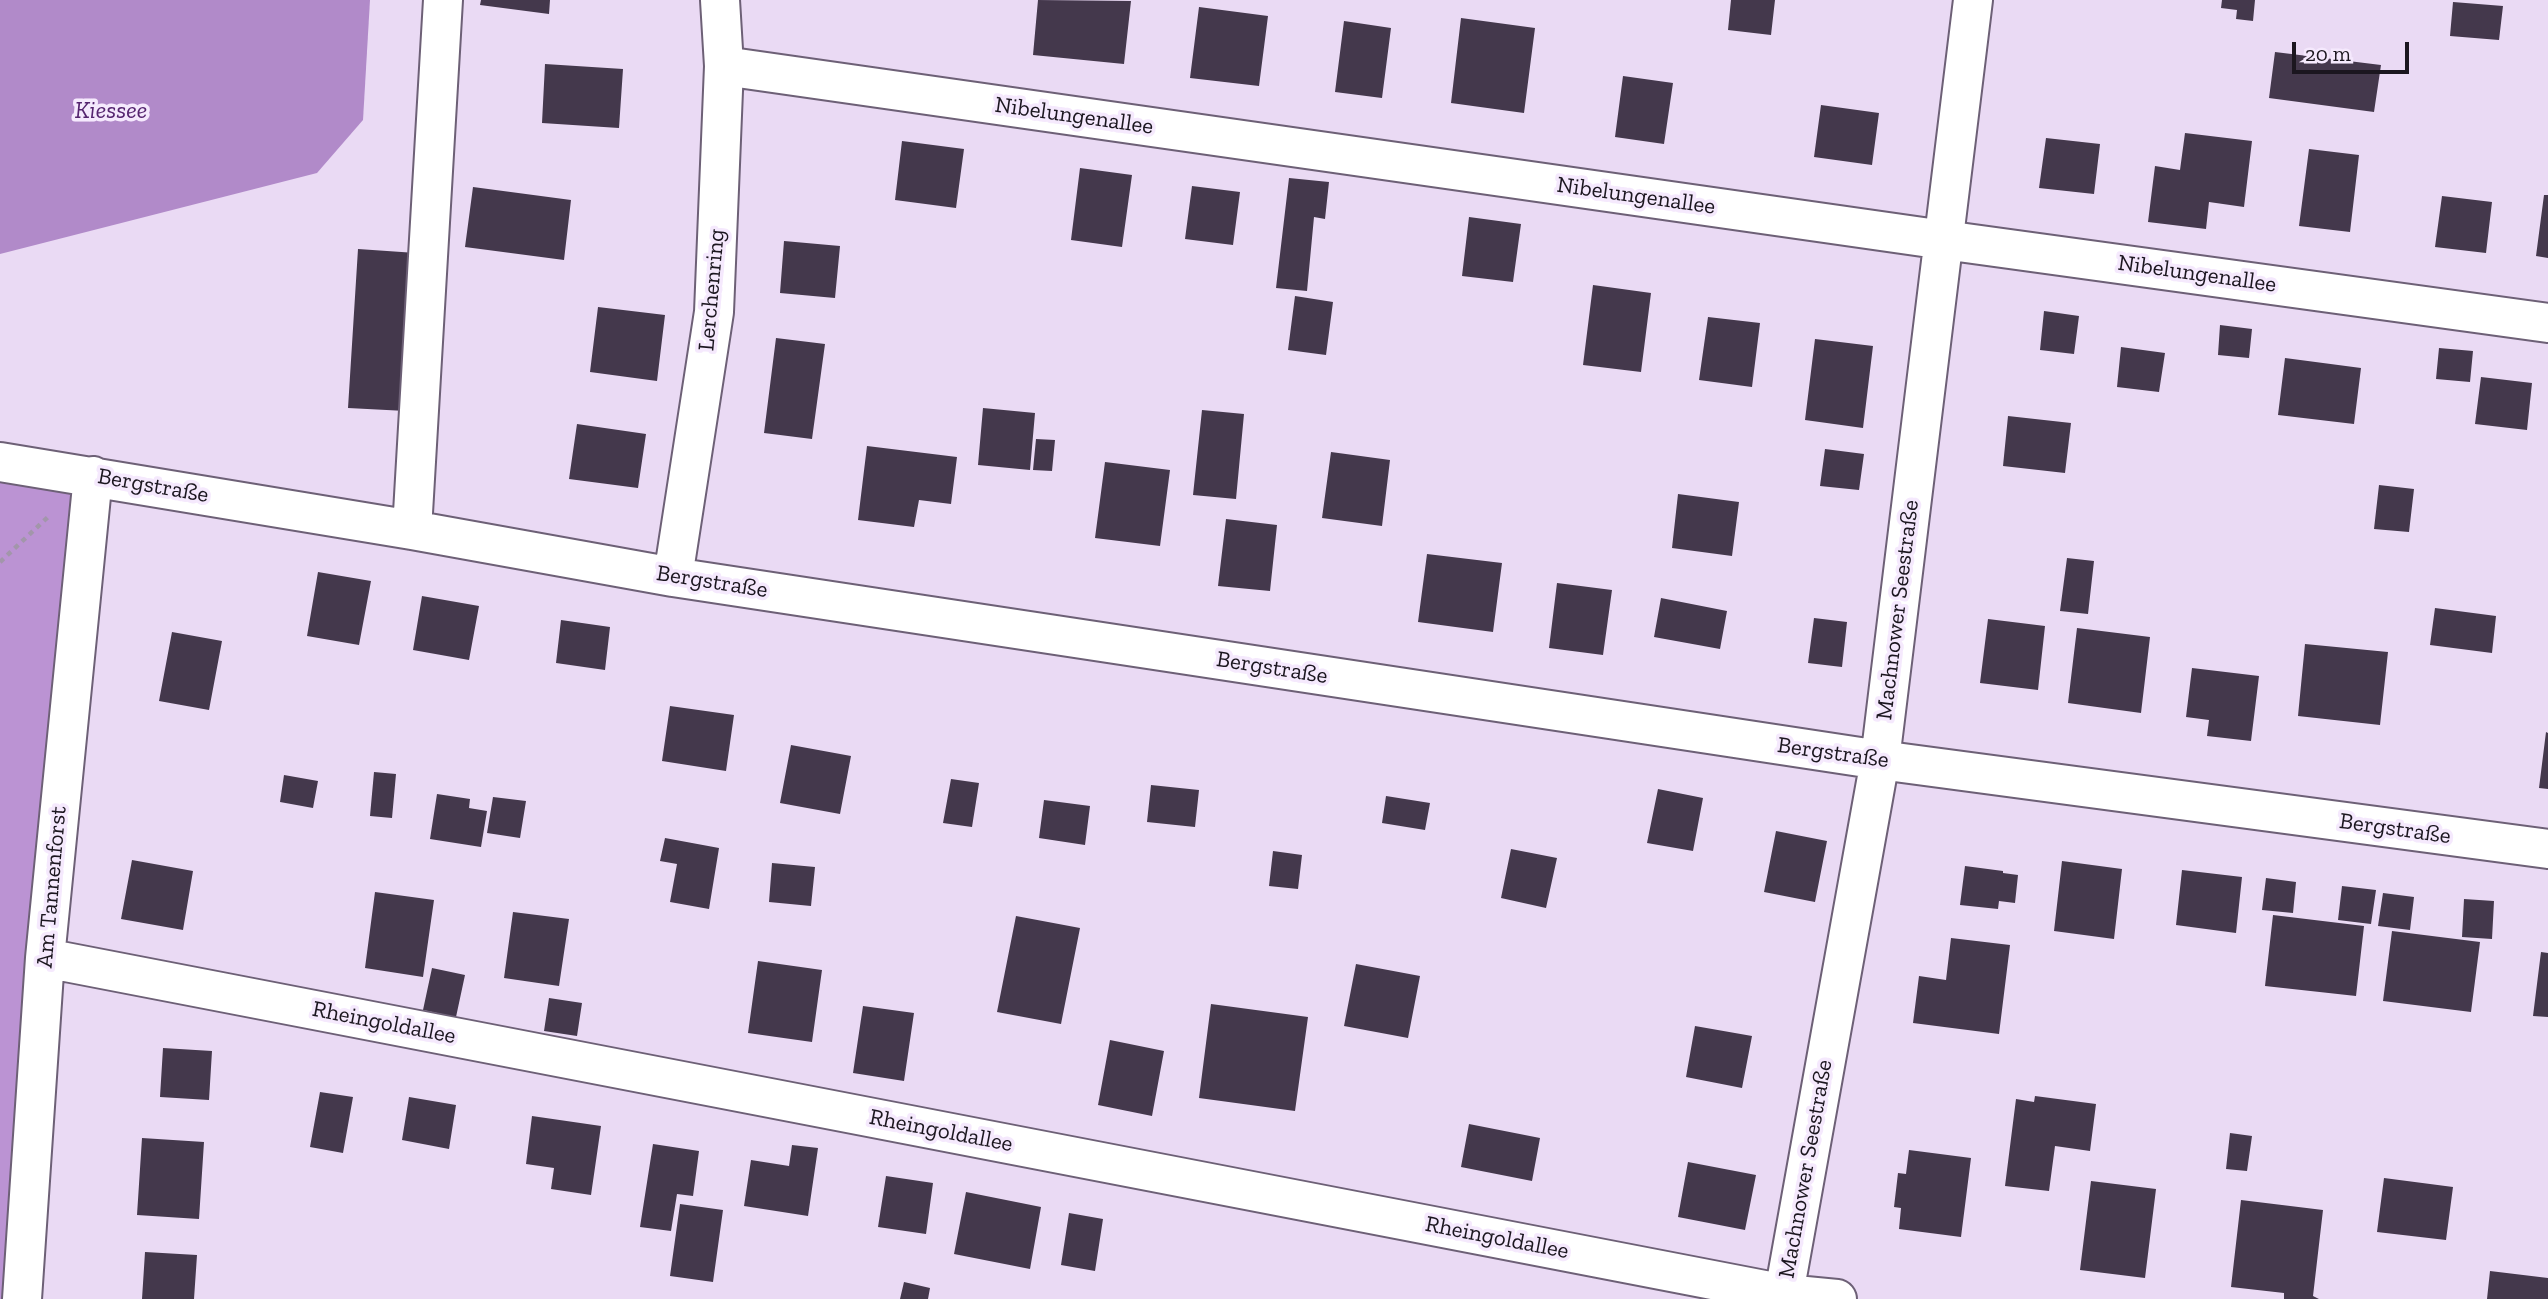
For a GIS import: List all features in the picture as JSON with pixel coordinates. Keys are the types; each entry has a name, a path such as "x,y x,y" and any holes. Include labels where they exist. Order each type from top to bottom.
{"street":[{"path":"412,530 443,0"},
{"name":"Lerchenring","path":"673,577 714,312 724,66 720,0"},
{"name":"Machnower Seestraße","path":"1784,1296 1880,760 1973,0"},
{"name":"Nibelungenallee","path":"724,66 2548,323"},
{"name":"Bergstraße","path":"0,462 412,530 673,577 1880,760 2548,849"},
{"name":"Am Tannenforst","path":"22,1299 44,958 93,476"},
{"name":"Rheingoldallee","path":"44,958 1784,1296 1837,1299"}],"shaded area":[{"path":"0,462 93,476 22,1299 0,1299"}],"water":[{"name":"Kiessee","path":"0,0 370,0 363,120 317,173 0,254"}],"building":[{"path":"481,0 550,0 549,14 480,5"},
{"path":"1038,0 1131,1 1124,64 1033,55"},
{"path":"1731,0 1775,0 1771,35 1728,30"},
{"path":"2222,0 2255,0 2253,21 2236,19 2237,10 2221,8"},
{"path":"2453,2 2503,6 2499,40 2450,36"},
{"path":"1199,7 1268,16 1259,86 1190,78"},
{"path":"1461,18 1535,28 1524,113 1451,103"},
{"path":"1344,21 1391,28 1382,98 1335,92"},
{"path":"2275,52 2381,65 2374,112 2269,98"},
{"path":"545,64 623,69 619,128 542,123"},
{"path":"1623,76 1673,83 1664,144 1615,137"},
{"path":"1821,105 1879,113 1872,165 1814,157"},
{"path":"2185,133 2252,141 2244,207 2209,202 2206,229 2148,222 2155,166 2180,170"},
{"path":"2046,138 2100,144 2094,194 2039,188"},
{"path":"902,141 964,149 956,208 895,200"},
{"path":"2309,149 2359,155 2350,232 2299,226"},
{"path":"1080,168 1132,175 1122,247 1071,240"},
{"path":"1289,178 1329,182 1325,219 1314,217 1307,291 1276,288"},
{"path":"1192,186 1240,192 1233,245 1185,239"},
{"path":"473,187 571,200 564,260 465,247"},
{"path":"2544,195 2548,195 2548,258 2536,256"},
{"path":"2442,196 2492,202 2486,253 2435,247"},
{"path":"1469,217 1521,224 1513,282 1462,276"},
{"path":"784,241 840,246 835,298 780,293"},
{"path":"358,249 416,253 406,411 348,408"},
{"path":"1593,285 1651,293 1641,372 1583,365"},
{"path":"1295,296 1333,302 1326,355 1288,350"},
{"path":"598,307 665,315 657,381 590,372"},
{"path":"2044,311 2079,316 2074,354 2040,350"},
{"path":"1708,317 1760,323 1752,387 1699,380"},
{"path":"2220,325 2252,329 2249,358 2218,355"},
{"path":"776,338 825,344 812,439 764,433"},
{"path":"1815,339 1873,346 1863,428 1805,420"},
{"path":"2121,347 2165,353 2159,392 2117,387"},
{"path":"2439,348 2473,351 2470,382 2436,379"},
{"path":"2285,358 2361,368 2354,424 2278,415"},
{"path":"2481,377 2532,383 2527,430 2475,424"},
{"path":"983,408 1035,413 1030,470 978,465"},
{"path":"1202,410 1244,414 1236,499 1193,495"},
{"path":"2008,416 2071,423 2065,473 2003,466"},
{"path":"577,424 646,434 638,488 569,479"},
{"path":"1036,439 1055,440 1052,471 1033,470"},
{"path":"867,446 957,457 951,504 919,500 914,527 858,520"},
{"path":"1825,449 1864,454 1859,490 1820,486"},
{"path":"1331,452 1390,460 1382,526 1322,518"},
{"path":"1105,462 1170,470 1160,546 1095,538"},
{"path":"2379,485 2414,489 2409,532 2374,529"},
{"path":"1678,494 1739,502 1732,556 1672,548"},
{"path":"1226,519 1277,525 1270,591 1218,586"},
{"path":"1427,554 1502,563 1493,632 1418,622"},
{"path":"2067,558 2094,561 2088,614 2060,611"},
{"path":"318,572 371,581 359,645 307,636"},
{"path":"1557,583 1612,590 1603,655 1549,648"},
{"path":"422,596 479,606 469,660 413,650"},
{"path":"1661,598 1727,611 1720,649 1654,637"},
{"path":"2435,608 2496,616 2492,653 2430,645"},
{"path":"1814,618 1847,622 1842,667 1808,663"},
{"path":"1988,619 2045,626 2038,690 1980,683"},
{"path":"561,620 610,627 605,670 556,663"},
{"path":"2077,628 2150,637 2141,713 2068,703"},
{"path":"172,632 222,641 209,710 159,701"},
{"path":"2305,644 2388,652 2380,725 2298,716"},
{"path":"2192,668 2259,676 2251,741 2207,736 2209,720 2186,717"},
{"path":"670,706 734,715 726,771 662,761"},
{"path":"2546,732 2548,733 2548,789 2539,788"},
{"path":"791,745 851,756 840,814 780,803"},
{"path":"374,772 396,774 392,818 370,816"},
{"path":"284,775 318,781 313,808 280,802"},
{"path":"951,779 979,783 972,827 943,823"},
{"path":"1151,785 1199,790 1195,827 1147,822"},
{"path":"1658,789 1703,798 1693,851 1647,843"},
{"path":"437,794 470,799 469,808 487,811 481,847 430,839"},
{"path":"1386,796 1430,803 1425,830 1382,823"},
{"path":"493,797 526,801 520,838 487,833"},
{"path":"1044,800 1090,806 1085,845 1039,838"},
{"path":"1776,831 1827,841 1815,902 1764,892"},
{"path":"665,838 719,848 709,909 670,902 677,864 660,861"},
{"path":"1511,849 1557,858 1546,908 1501,898"},
{"path":"1273,851 1302,855 1298,889 1269,886"},
{"path":"132,860 193,871 183,930 121,919"},
{"path":"2062,861 2122,869 2114,939 2054,931"},
{"path":"772,863 815,867 811,906 769,902"},
{"path":"1965,866 2018,875 2015,903 1999,901 1998,909 1960,905"},
{"path":"2182,870 2242,877 2236,933 2176,925"},
{"path":"2266,878 2296,882 2293,913 2262,910"},
{"path":"2342,886 2376,890 2371,924 2338,920"},
{"path":"375,892 434,900 423,977 365,968"},
{"path":"2383,893 2414,897 2410,930 2378,926"},
{"path":"2464,899 2494,901 2492,939 2462,937"},
{"path":"513,912 569,919 559,986 504,978"},
{"path":"2273,915 2364,926 2356,996 2265,986"},
{"path":"1016,916 1080,928 1061,1024 997,1012"},
{"path":"2392,931 2480,942 2471,1012 2383,1001"},
{"path":"1951,938 2010,945 1999,1034 1913,1023 1919,976 1946,980"},
{"path":"2541,952 2548,953 2548,1017 2533,1016"},
{"path":"758,961 822,970 812,1042 748,1033"},
{"path":"1356,964 1420,976 1408,1038 1344,1026"},
{"path":"432,968 465,975 456,1017 423,1010"},
{"path":"549,998 582,1003 577,1036 544,1031"},
{"path":"1211,1004 1308,1017 1295,1111 1199,1098"},
{"path":"863,1006 914,1013 904,1081 853,1073"},
{"path":"1695,1026 1752,1036 1742,1088 1686,1077"},
{"path":"1110,1040 1164,1051 1152,1116 1098,1105"},
{"path":"163,1048 212,1051 209,1100 160,1097"},
{"path":"320,1092 353,1097 343,1153 310,1147"},
{"path":"2035,1096 2096,1104 2090,1151 2055,1146 2049,1191 2005,1186 2016,1099 2034,1102"},
{"path":"409,1097 456,1105 449,1149 402,1140"},
{"path":"532,1116 601,1126 591,1195 551,1189 554,1168 526,1164"},
{"path":"1469,1124 1540,1138 1532,1181 1461,1167"},
{"path":"2230,1133 2252,1136 2247,1171 2226,1169"},
{"path":"142,1138 204,1142 199,1219 137,1215"},
{"path":"653,1144 699,1151 693,1196 677,1194 671,1231 640,1227"},
{"path":"792,1145 818,1148 808,1216 744,1206 751,1160 789,1166"},
{"path":"1909,1150 1971,1158 1961,1237 1899,1229 1901,1208 1894,1207 1898,1173 1906,1174"},
{"path":"1688,1162 1756,1175 1745,1230 1678,1217"},
{"path":"886,1176 933,1183 926,1234 878,1227"},
{"path":"2384,1178 2453,1187 2446,1240 2377,1232"},
{"path":"2091,1181 2156,1189 2145,1278 2080,1270"},
{"path":"966,1192 1041,1207 1030,1269 954,1254"},
{"path":"2241,1200 2323,1210 2313,1296 2319,1299 2284,1299 2284,1293 2231,1287"},
{"path":"680,1204 723,1210 713,1282 670,1276"},
{"path":"1069,1213 1103,1219 1095,1271 1061,1265"},
{"path":"145,1252 197,1255 194,1299 142,1299"},
{"path":"2490,1271 2548,1278 2548,1299 2487,1299"},
{"path":"904,1282 930,1288 928,1299 900,1299"}]}
